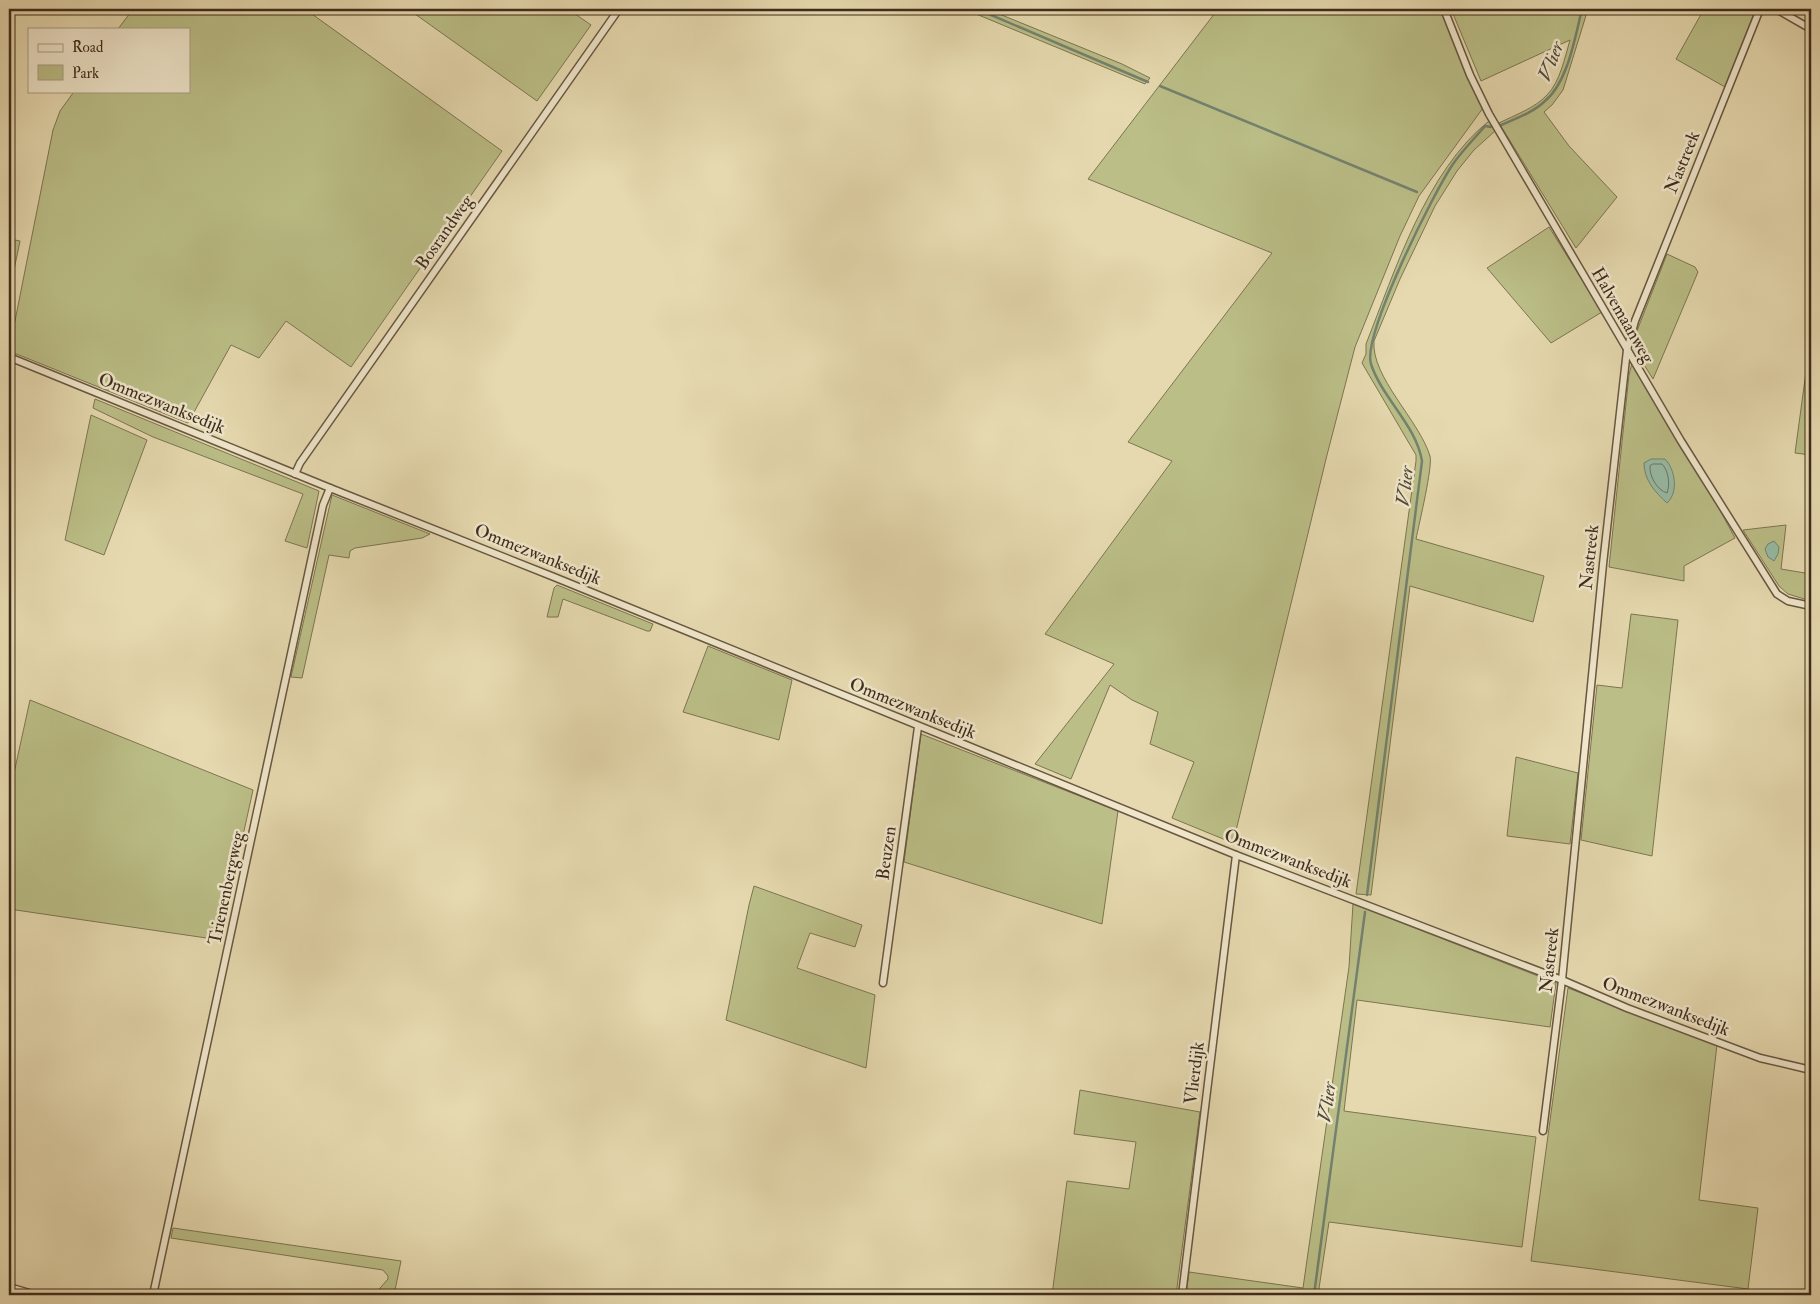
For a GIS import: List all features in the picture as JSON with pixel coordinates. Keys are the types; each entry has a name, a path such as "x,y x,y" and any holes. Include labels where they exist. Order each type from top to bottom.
{"street":[{"name":"Bosrandweg","path":"296,474 300,463 619,9"},
{"name":"Halvemaanweg","path":"1444,9 1470,75 1489,114 1681,441 1777,594 1788,601 1811,606"},
{"name":"Nastreek","path":"1543,1131 1562,980 1626,350 1635,321 1760,9"},
{"path":"1776,9 1811,29"},
{"name":"Ommezwanksedijk","path":"9,357 1236,855 1760,1058 1811,1070"},
{"name":"Trienenbergweg","path":"153,1295 323,505 330,488"},
{"name":"Beuzen","path":"883,983 918,727"},
{"name":"Vlierdijk","path":"1182,1295 1236,855"},
{"path":"9,1286 36,1295"}],"green space":[{"path":"133,9 305,9 502,151 351,367 286,321 259,358 231,345 188,423 9,351 53,130 60,111 73,92 190,92 190,28 119,28"},
{"path":"408,9 568,9 591,25 537,101"},
{"path":"964,9 987,9 1122,64 1150,78 1145,84"},
{"path":"1218,9 1443,9 1483,108 1419,196 1400,236 1355,347 1233,843 1172,818 1194,762 1150,744 1158,712 1132,700 1110,685 1071,779 1035,764 1114,664 1045,634 1172,461 1128,442 1272,253 1088,179"},
{"path":"1451,9 1588,9 1563,90 1544,112 1569,146 1617,197 1576,248 1499,123 1531,107 1552,90 1559,76 1570,40 1481,81"},
{"path":"1704,9 1756,9 1725,87 1676,59"},
{"path":"1489,121 1495,131 1474,150 1457,171 1435,206 1400,279 1374,341 1375,355 1388,384 1416,428 1430,456 1428,483 1416,539 1544,576 1533,622 1410,586 1371,895 1356,894 1416,461 1416,455 1362,363 1366,354 1366,344 1401,255 1430,194 1447,167 1467,142"},
{"path":"1549,227 1602,312 1551,343 1487,268"},
{"path":"20,241 9,294 9,242"},
{"path":"1667,254 1695,267 1698,272 1653,379 1638,355 1633,341"},
{"path":"1811,335 1811,455 1795,453"},
{"path":"1632,363 1701,475 1735,538 1684,566 1684,581 1609,567 1629,375"},
{"path":"95,399 319,491 307,548 285,541 303,494 153,437 93,408"},
{"path":"91,415 147,440 104,555 65,540"},
{"path":"332,495 430,534 422,538 355,548 350,551 349,558 329,555 302,678 291,677"},
{"path":"1786,525 1781,569 1811,574 1811,601 1788,594 1779,586 1743,530"},
{"path":"557,585 653,624 650,631 563,599 558,617 547,617 554,588"},
{"path":"1631,614 1678,620 1652,856 1581,840 1597,685 1622,688"},
{"path":"708,646 792,680 779,740 683,712"},
{"path":"30,700 253,790 220,940 9,909 9,796"},
{"path":"921,734 1118,811 1102,924 904,862"},
{"path":"1516,757 1578,773 1570,844 1507,836"},
{"path":"754,886 862,925 855,947 810,933 797,968 875,995 866,1068 726,1020"},
{"path":"1353,904 1556,983 1550,1027 1357,1000 1344,1111 1536,1137 1522,1247 1329,1222 1318,1295 1186,1295 1189,1272 1303,1288 1349,967"},
{"path":"1568,988 1717,1045 1699,1200 1758,1208 1748,1289 1531,1261"},
{"path":"1080,1090 1200,1112 1176,1295 1052,1295 1067,1181 1129,1189 1136,1142 1074,1134"},
{"path":"173,1228 401,1261 394,1295 374,1295 388,1279 383,1270 171,1238"}],"water":[{"path":"1651,459 1665,459 1673,474 1673,493 1667,503 1654,490 1646,475 1644,463"},
{"path":"1774,541 1779,547 1774,561 1768,557 1765,549 1768,544"}],"waterway":[{"path":"977,9 1148,82"},
{"name":"Vlier","path":"1501,125 1535,109 1553,93 1560,83 1570,58 1582,9"},
{"path":"1160,86 1417,192"},
{"name":"Vlier","path":"1367,895 1422,461 1413,435 1376,376 1371,364 1371,348 1377,324 1388,295 1416,232 1444,179 1453,164 1485,126 1491,127"},
{"name":"Vlier","path":"1314,1295 1365,912"}]}
